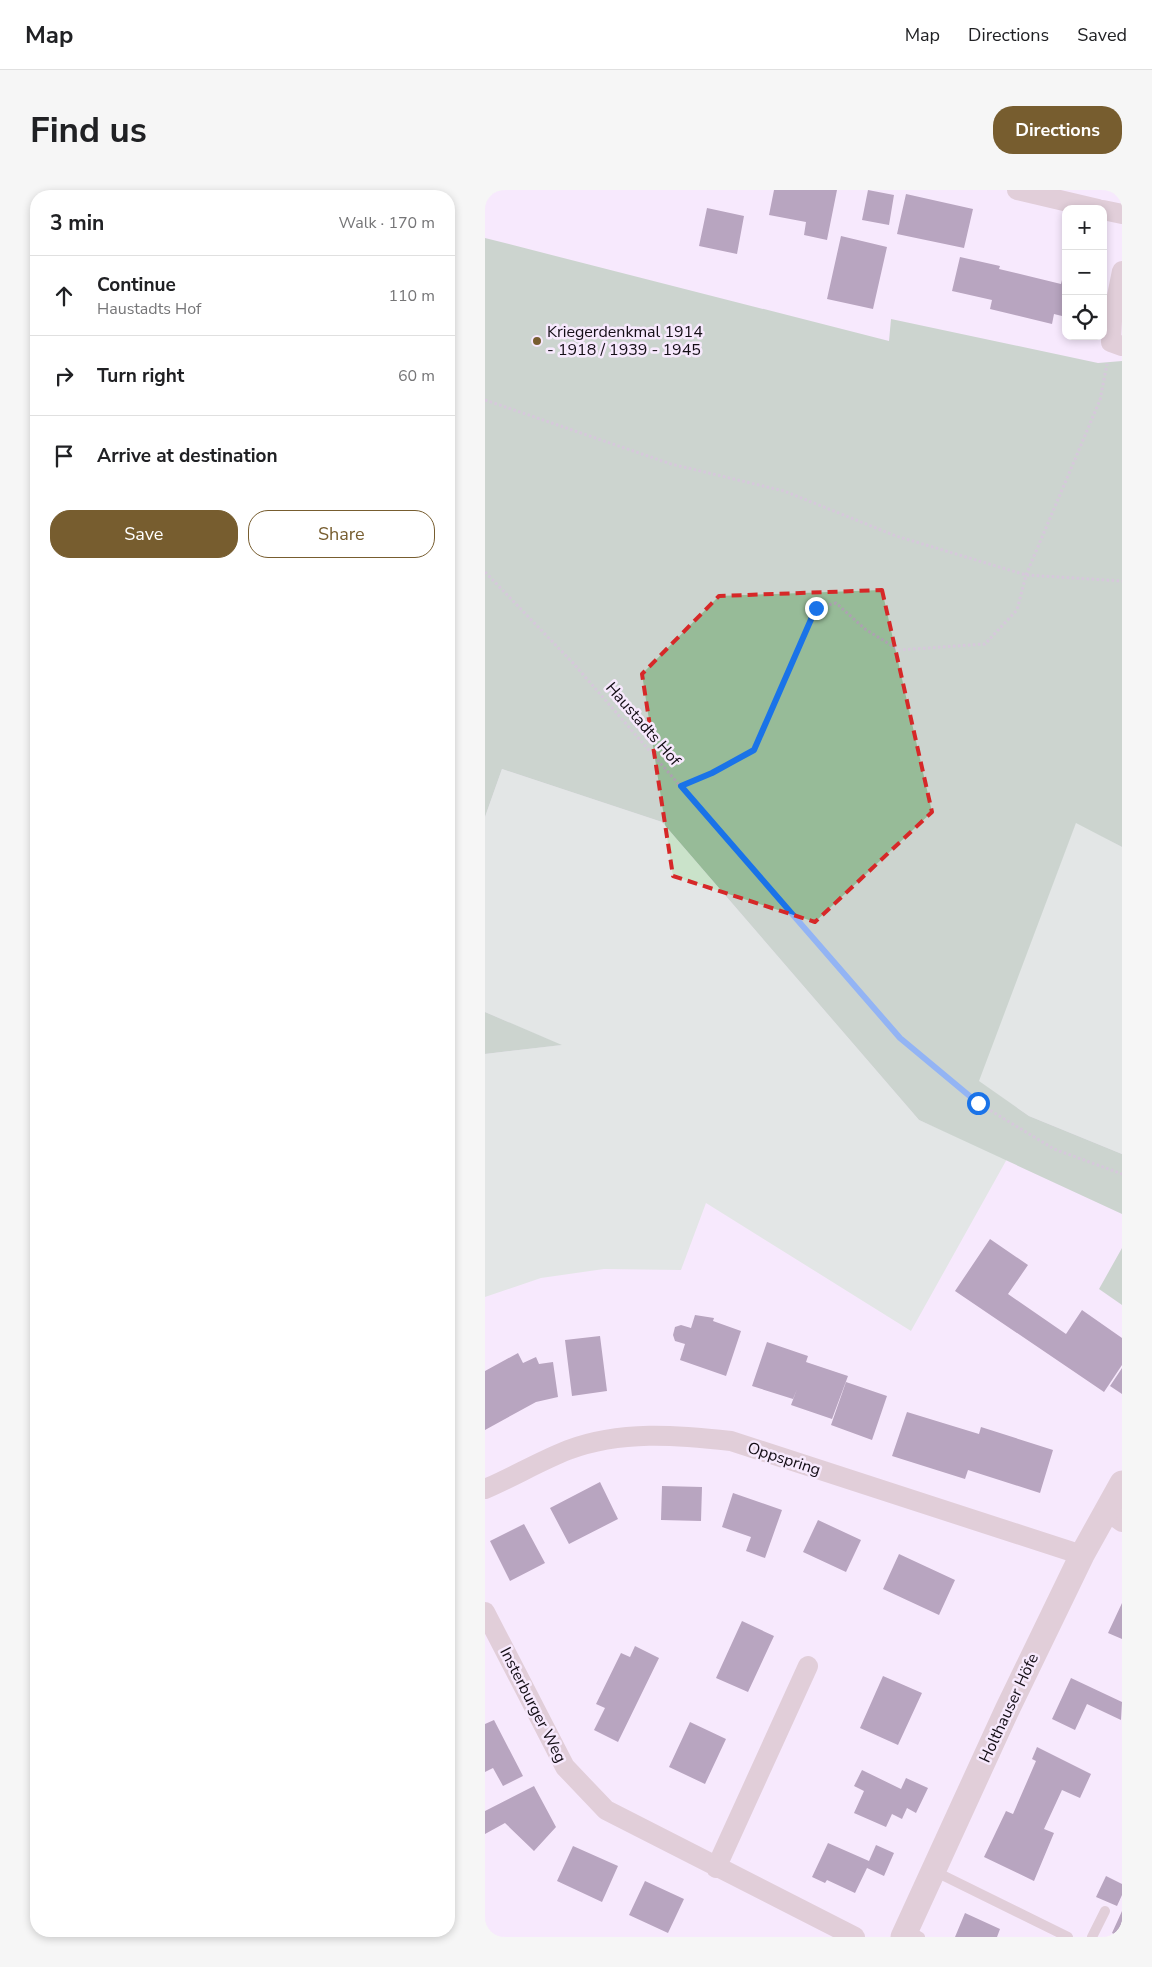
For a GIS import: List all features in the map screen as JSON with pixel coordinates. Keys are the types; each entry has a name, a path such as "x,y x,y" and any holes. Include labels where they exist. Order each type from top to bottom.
{"street":[{"path":"1017,190 1081,205"},
{"path":"1107,211 1122,214"},
{"path":"1116,344 1111,321 1122,271"},
{"name":"Oppspring","path":"485,1490 569,1450 622,1437 674,1434 731,1441 1082,1556"},
{"name":"Holthauser Höfe","path":"910,1934 933,1871 1007,1710 1082,1556 1115,1517 1122,1483"},
{"name":"Insterburger Weg","path":"485,1612 565,1767 606,1810 716,1868 855,1937"},
{"path":"716,1868 809,1666"}],"lane":[{"path":"933,1871 1069,1937"},
{"path":"1092,1937 1105,1911"}],"path":[{"path":"681,786 712,773 754,750 816,608 836,603 865,629 899,650 985,644 1017,610 1026,575 1100,400 1116,344"},
{"path":"485,400 671,464 784,491 896,536 1026,575 1122,581"},
{"name":"Haustadts Hof","path":"485,572 573,663 900,1038 978,1103 1055,1148 1122,1174"}],"highlighted area":[{"path":"882,590 932,812 815,922 673,876 642,674 719,596"}],"green space":[{"path":"485,238 889,341 891,319 1098,363 1122,361 1122,847 1076,823 979,1081 1029,1116 1122,1154 1122,1214 919,1120 662,822 502,769 485,817"},
{"path":"502,769 662,822 919,1120 1007,1159 911,1331 706,1203 681,1270 604,1269 541,1278 485,1297 485,1054 561,1045 485,1012 485,817"},
{"path":"1076,822 1122,847 1122,1154 1029,1116 978,1081"},
{"path":"485,1012 562,1045 485,1054"},
{"path":"1122,1248 1122,1305 1099,1289"}],"building":[{"path":"774,190 837,190 827,240 804,235 806,222 769,215"},
{"path":"868,190 894,195 889,225 862,220"},
{"path":"906,194 973,209 964,248 897,234"},
{"path":"707,208 744,216 737,254 699,246"},
{"path":"841,236 887,247 873,309 827,299"},
{"path":"960,257 1000,266 999,269 1061,284 1062,280 1062,316 1054,314 1052,324 990,309 992,300 952,291"},
{"path":"990,1239 1028,1265 1008,1294 1066,1334 1082,1310 1122,1338 1122,1365 1104,1392 955,1291"},
{"path":"695,1315 714,1318 713,1321 741,1331 726,1376 680,1360 685,1344 675,1341 673,1335 675,1327 681,1325 691,1328"},
{"path":"600,1336 607,1391 572,1396 565,1340"},
{"path":"767,1342 808,1356 806,1362 848,1376 832,1419 791,1405 797,1389 793,1399 752,1386"},
{"path":"518,1353 523,1363 536,1357 539,1364 553,1362 558,1397 536,1402 485,1430 485,1371"},
{"path":"1122,1368 1122,1394 1110,1386"},
{"path":"846,1382 887,1396 872,1440 831,1425"},
{"path":"907,1412 979,1434 981,1427 1053,1450 1040,1493 968,1470 965,1479 892,1456"},
{"path":"600,1482 618,1519 569,1544 550,1508"},
{"path":"662,1486 702,1487 701,1521 661,1520"},
{"path":"733,1493 782,1510 765,1558 746,1551 751,1537 722,1527"},
{"path":"818,1520 861,1540 846,1572 803,1552"},
{"path":"524,1524 545,1563 510,1581 490,1541"},
{"path":"899,1554 955,1580 939,1615 883,1589"},
{"path":"1122,1603 1122,1639 1108,1633"},
{"path":"742,1621 774,1636 748,1692 716,1678"},
{"path":"635,1646 659,1658 618,1742 594,1730 605,1708 596,1704 621,1653 630,1657"},
{"path":"883,1676 922,1693 898,1745 860,1728"},
{"path":"1071,1678 1122,1702 1121,1720 1087,1704 1075,1730 1052,1719"},
{"path":"494,1720 523,1776 503,1786 493,1768 485,1772 485,1724"},
{"path":"690,1722 726,1739 705,1784 669,1767"},
{"path":"1037,1747 1091,1774 1080,1798 1062,1790 1044,1829 1054,1833 1034,1881 984,1857 1006,1811 1013,1814 1036,1761 1032,1759"},
{"path":"862,1770 901,1789 906,1778 928,1788 916,1813 907,1808 902,1819 892,1814 886,1827 854,1813 864,1791 854,1786"},
{"path":"534,1786 556,1827 534,1851 505,1823 485,1834 485,1811"},
{"path":"828,1843 869,1861 876,1845 894,1853 884,1876 867,1868 855,1893 827,1880 825,1883 812,1877"},
{"path":"573,1846 618,1866 602,1902 557,1881"},
{"path":"1106,1876 1122,1884 1122,1895 1117,1906 1096,1897"},
{"path":"645,1881 684,1899 668,1933 629,1915"},
{"path":"1122,1911 1122,1937 1120,1937 1112,1933"},
{"path":"965,1913 1000,1929 997,1937 955,1937"}],"place":[{"name":"Kriegerdenkmal 1914 - 1918 / 1939 - 1945","path":"537,341"}],"route":[{"path":"816,608 754,750 712,773 681,786 900,1038 978,1103"}]}
